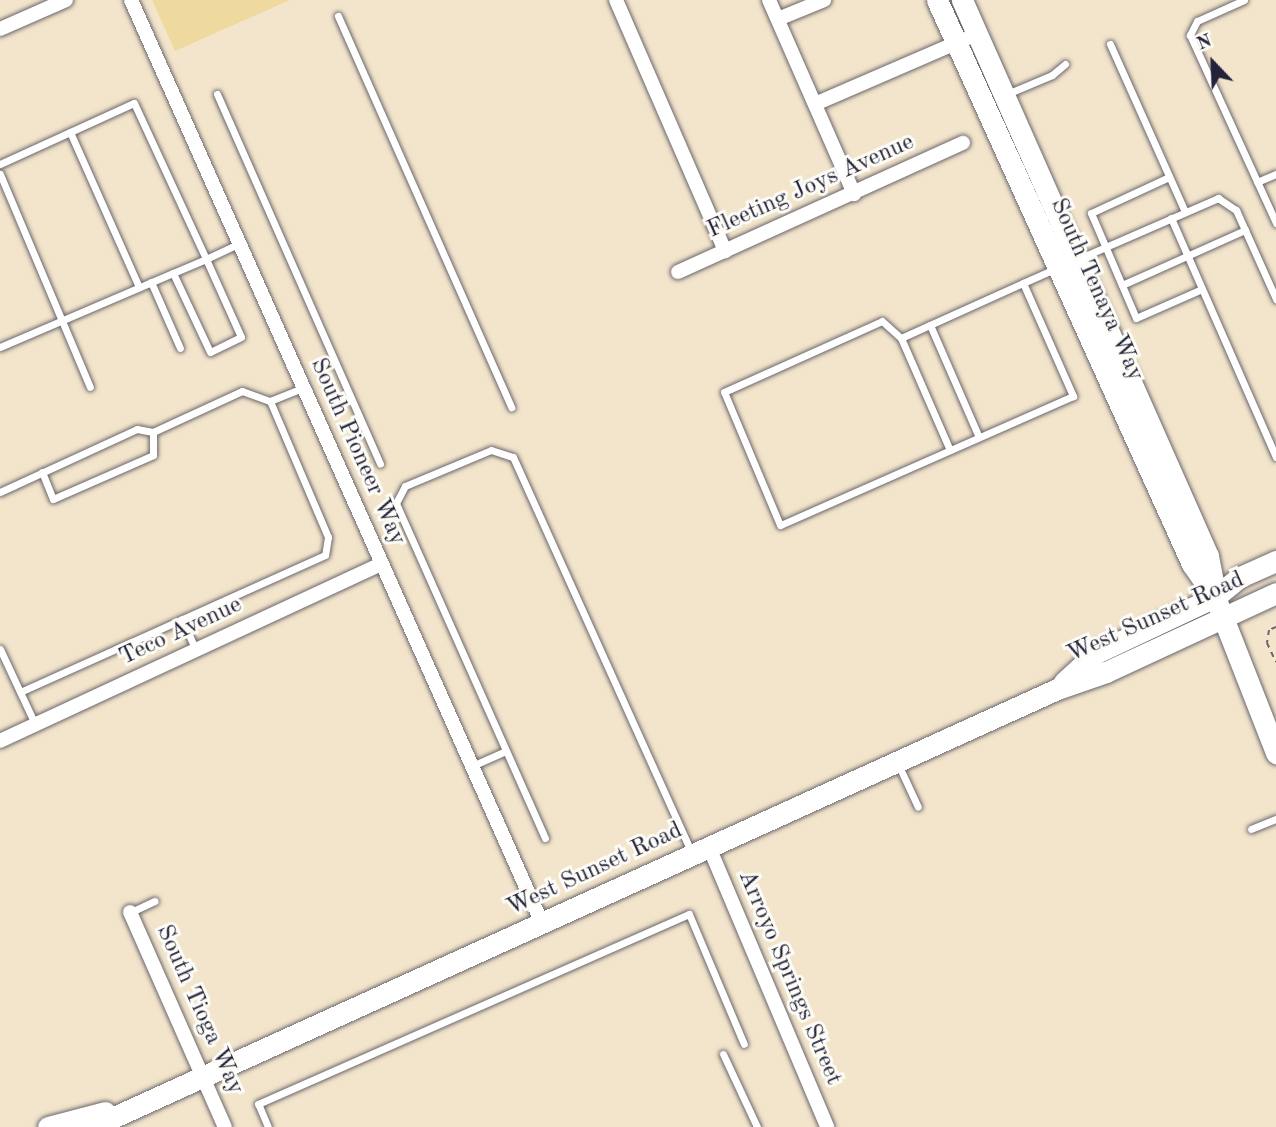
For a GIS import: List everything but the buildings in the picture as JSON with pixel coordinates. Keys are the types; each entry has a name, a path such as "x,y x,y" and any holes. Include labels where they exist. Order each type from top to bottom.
{"main road":[{"name":"South Tenaya Way","path":"937,0 1067,264"},
{"name":"South Tenaya Way","path":"962,0 1004,96 1067,264 1192,564 1219,607 1276,753"},
{"name":"West Sunset Road","path":"1219,607 1240,577 1276,561"},
{"name":"West Sunset Road","path":"92,1127 898,764 1057,689 1106,672 1219,607 1276,593"},
{"name":"West Sunset Road","path":"48,1127 155,1099"}],"street":[{"path":"0,29 66,0"},
{"name":"South Pioneer Way","path":"131,0 542,923"},
{"path":"616,0 725,251"},
{"path":"769,0 854,194"},
{"path":"778,19 824,0"},
{"path":"814,104 977,34"},
{"name":"Fleeting Joys Avenue","path":"678,272 962,144"},
{"name":"Teco Avenue","path":"0,741 382,564"},
{"name":"Arroyo Springs Street","path":"700,851 827,1127"},
{"name":"South Tioga Way","path":"130,912 225,1127"}],"lane":[{"path":"1244,0 1197,21 1190,35 1276,223"},
{"path":"338,16 511,407"},
{"path":"1110,44 1185,212"},
{"path":"1004,96 1052,75 1065,64"},
{"path":"217,94 380,464"},
{"path":"0,164 134,103 242,337 210,352 173,273"},
{"path":"70,132 139,287"},
{"path":"0,174 90,387"},
{"path":"1257,182 1276,174"},
{"path":"1169,177 1091,213 1136,318 1202,289"},
{"path":"901,338 1217,198 1236,210 1276,299"},
{"path":"1171,218 1276,457"},
{"path":"1122,285 1245,230"},
{"path":"0,347 240,243"},
{"path":"151,282 180,348"},
{"path":"950,450 901,338 882,321 724,392 780,525 1073,396 1023,283"},
{"path":"930,325 979,437"},
{"path":"0,492 137,429 153,432 242,391 270,401 304,387"},
{"path":"20,692 325,555 328,537 270,401"},
{"path":"42,472 53,499 153,455 153,432"},
{"path":"545,838 396,503 405,486 491,450 513,457 700,851"},
{"path":"182,619 196,650"},
{"path":"0,649 35,724"},
{"path":"472,766 506,751"},
{"path":"898,764 918,807"},
{"path":"1251,829 1276,819"},
{"path":"130,912 155,901"},
{"path":"268,1127 258,1104 689,914 744,1044"},
{"path":"723,1054 757,1127"}],"path":[{"path":"1276,627 1269,630 1266,643 1276,662"}],"sand":[{"path":"152,0 290,0 175,51"}]}
